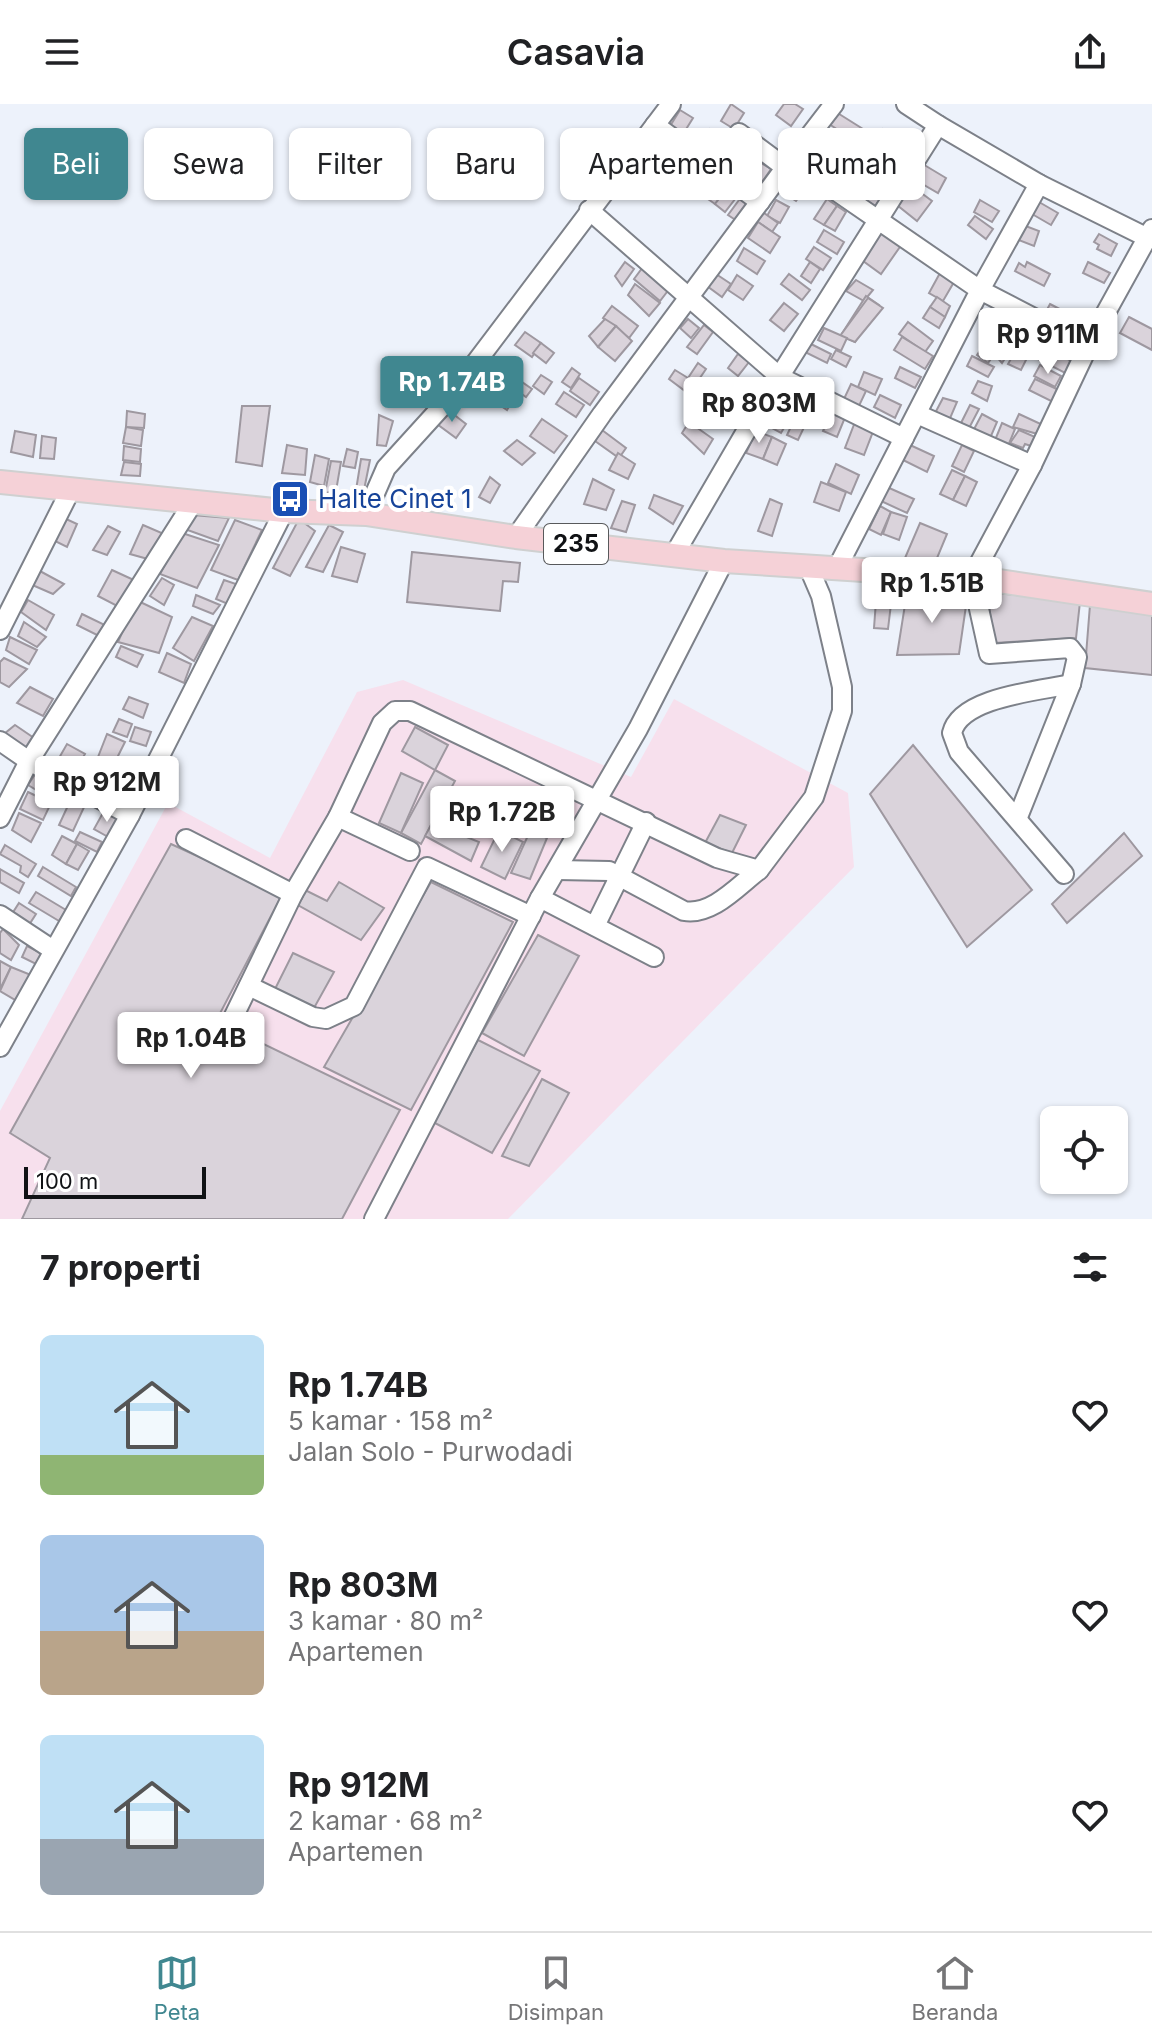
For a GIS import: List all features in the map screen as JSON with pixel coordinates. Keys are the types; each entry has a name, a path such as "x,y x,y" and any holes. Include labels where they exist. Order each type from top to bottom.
{"main road":[{"name":"235","path":"0,482 284,511 366,514 516,537 724,561 972,577 1152,604"}],"street":[{"path":"366,514 386,468 446,402 671,104"},
{"path":"816,128 834,104"},
{"path":"906,104 1147,244 1088,346 1032,465 972,577 989,654 1070,648 1077,657 1071,684 1018,817"},
{"path":"655,125 760,202"},
{"path":"674,555 753,404 780,377 938,125"},
{"path":"516,537 687,297 778,178"},
{"path":"836,570 980,290 1039,184"},
{"path":"845,200 980,290 1088,346"},
{"path":"589,210 780,377 904,438"},
{"path":"917,414 1032,465"},
{"path":"0,630 70,491"},
{"path":"0,818 29,761 194,501"},
{"path":"0,1047 130,815 284,511"},
{"path":"374,1219 540,898 596,802 724,561"},
{"path":"558,870 609,871 684,911 694,913 722,899 759,870 814,797 842,711 842,687 821,596 809,568"},
{"path":"1064,874 959,752 952,733 954,723 981,704 1071,684"},
{"path":"231,1022 293,894 338,817 382,723 395,711 410,711 717,858 759,870"},
{"path":"0,741 29,761 130,815"},
{"path":"338,817 410,851"},
{"path":"595,926 622,877 646,822"},
{"path":"186,839 293,894"},
{"path":"249,986 313,1017 326,1019 354,1006 427,867 531,916"},
{"path":"540,898 654,957"},
{"path":"0,915 53,950"}],"shaded area":[{"path":"403,680 631,777 674,699 848,793 854,867 508,1219 0,1219 0,1111 168,803 270,858 357,692"}],"building":[{"path":"731,104 744,113 735,128 721,121"},
{"path":"784,104 795,104 803,109 791,126 776,115"},
{"path":"680,110 693,118 687,128 669,128"},
{"path":"836,112 861,128 835,128 829,124"},
{"path":"762,164 771,169 762,182"},
{"path":"925,165 946,178 938,193 925,186"},
{"path":"925,196 932,201 917,221 897,205 901,200 925,200"},
{"path":"718,200 734,200 725,212 715,204"},
{"path":"739,200 750,203 737,221 728,215"},
{"path":"776,200 789,207 780,223 767,216"},
{"path":"826,200 837,206 824,225 814,219"},
{"path":"864,200 879,200 875,207"},
{"path":"980,200 999,211 992,222 974,212"},
{"path":"1039,202 1058,213 1051,225 1032,214"},
{"path":"837,206 846,212 835,231 824,225"},
{"path":"760,210 778,223 772,232 754,219"},
{"path":"975,216 993,229 986,239 968,225"},
{"path":"758,222 780,237 770,253 748,238"},
{"path":"1023,225 1039,231 1034,246 1016,239"},
{"path":"881,228 902,244 881,274 859,258"},
{"path":"824,230 844,242 837,254 817,242"},
{"path":"1099,234 1117,244 1111,256 1097,249 1099,245 1094,242"},
{"path":"814,247 831,258 823,270 806,259"},
{"path":"744,248 765,261 757,274 737,261"},
{"path":"625,262 634,269 622,286 615,276"},
{"path":"810,262 820,269 811,283 801,276"},
{"path":"1027,262 1050,274 1044,286 1015,271 1019,263 1025,267"},
{"path":"1088,262 1110,273 1104,283 1083,273"},
{"path":"643,267 670,288 660,301 634,279"},
{"path":"940,273 954,282 943,301 929,293"},
{"path":"716,274 731,284 722,297 707,286"},
{"path":"789,274 810,290 802,300 781,284"},
{"path":"737,275 753,286 743,300 728,290"},
{"path":"856,280 873,290 864,301 846,291"},
{"path":"635,284 660,303 649,316 628,295"},
{"path":"866,296 879,305 855,342 841,335"},
{"path":"937,297 950,306 945,317 930,307"},
{"path":"868,298 883,308 855,342 840,336"},
{"path":"784,303 798,314 784,331 770,320"},
{"path":"1050,304 1073,316 1066,329 1043,317"},
{"path":"612,306 638,326 629,338 603,318"},
{"path":"930,307 945,317 939,328 923,318"},
{"path":"1129,317 1152,329 1152,350 1120,333"},
{"path":"605,319 616,326 598,347 589,336"},
{"path":"688,319 699,328 691,338 680,328"},
{"path":"908,322 933,341 925,352 899,334"},
{"path":"704,325 713,332 697,354 687,347"},
{"path":"616,326 632,341 615,361 598,347"},
{"path":"824,328 847,338 841,351 818,340"},
{"path":"525,332 541,343 532,357 515,345"},
{"path":"998,333 1014,344 1002,363 989,348"},
{"path":"902,337 933,356 925,369 894,350"},
{"path":"541,343 554,353 546,363 533,353"},
{"path":"809,343 831,354 827,363 805,352"},
{"path":"984,345 995,353 988,363 977,355"},
{"path":"1044,346 1075,363 1069,375 1038,359"},
{"path":"836,350 851,357 846,367 831,359"},
{"path":"1016,350 1028,356 1021,370 1008,364"},
{"path":"738,354 749,362 738,376 728,368"},
{"path":"972,356 994,367 988,377 967,366"},
{"path":"486,357 532,389 526,397 505,382 497,394 511,403 507,410 468,383"},
{"path":"698,363 706,369 689,394 669,379 675,370 688,378"},
{"path":"1040,365 1061,376 1055,387 1034,376"},
{"path":"900,367 921,377 915,388 895,378"},
{"path":"572,368 580,374 571,388 562,382"},
{"path":"864,372 882,379 875,395 858,387"},
{"path":"541,375 552,382 544,394 533,386"},
{"path":"579,378 599,392 590,405 570,391"},
{"path":"1035,379 1059,390 1053,402 1029,390"},
{"path":"978,381 992,386 987,401 972,393"},
{"path":"851,384 866,391 858,408 843,401"},
{"path":"564,392 584,405 576,417 556,404"},
{"path":"802,393 814,398 807,417 794,412"},
{"path":"880,395 901,405 895,418 874,407"},
{"path":"943,398 957,402 948,423 933,417"},
{"path":"772,402 792,414 781,433 761,422"},
{"path":"970,405 979,409 967,432 959,427"},
{"path":"242,406 270,406 262,466 236,462"},
{"path":"448,410 466,424 456,438 437,424"},
{"path":"832,410 846,415 837,437 823,431"},
{"path":"127,411 145,414 144,428 126,427"},
{"path":"982,414 997,422 988,443 972,433"},
{"path":"1019,414 1045,426 1041,435 1013,427"},
{"path":"379,415 393,421 386,446 377,445"},
{"path":"796,416 807,421 798,440 787,435"},
{"path":"542,419 567,436 554,453 530,436"},
{"path":"689,422 713,439 704,454 682,433"},
{"path":"855,422 874,429 864,455 845,448"},
{"path":"1002,423 1015,429 1006,451 993,445"},
{"path":"126,427 143,430 141,446 123,443"},
{"path":"602,430 626,448 619,458 595,441"},
{"path":"1019,430 1035,437 1031,446 1025,444 1023,448 1010,443"},
{"path":"15,431 36,435 33,457 11,452"},
{"path":"756,431 772,437 763,459 746,453"},
{"path":"42,436 56,438 54,459 40,458"},
{"path":"772,437 786,444 777,465 763,459"},
{"path":"517,440 535,453 522,465 504,451"},
{"path":"287,445 307,449 305,475 282,473"},
{"path":"910,445 934,456 927,472 903,460"},
{"path":"962,445 974,451 964,472 952,466"},
{"path":"124,446 141,449 140,462 123,460"},
{"path":"347,449 358,452 355,468 343,466"},
{"path":"618,453 635,464 628,479 609,470"},
{"path":"315,455 329,459 324,486 310,482"},
{"path":"361,459 370,460 364,490 356,490"},
{"path":"331,461 341,462 336,491 325,493"},
{"path":"124,462 141,464 140,476 121,475"},
{"path":"836,464 859,475 851,494 828,483"},
{"path":"952,470 965,476 953,500 940,494"},
{"path":"965,476 977,482 966,506 953,500"},
{"path":"490,477 500,485 490,503 479,497"},
{"path":"593,479 614,490 606,510 584,504"},
{"path":"821,482 846,492 839,511 814,502"},
{"path":"887,487 914,499 907,513 881,501"},
{"path":"654,495 683,506 673,524 649,508"},
{"path":"770,499 782,504 772,536 758,531"},
{"path":"622,501 635,505 626,532 611,528"},
{"path":"880,506 891,512 881,535 869,529"},
{"path":"891,512 907,517 899,540 883,534"},
{"path":"192,515 229,518 218,541 182,528"},
{"path":"64,518 77,524 67,547 53,540"},
{"path":"299,519 315,531 290,576 273,568"},
{"path":"235,520 262,530 238,580 211,570"},
{"path":"920,523 947,534 935,563 905,558"},
{"path":"143,525 164,534 155,561 130,554"},
{"path":"329,525 343,532 323,572 306,567"},
{"path":"108,526 120,532 107,555 93,550"},
{"path":"182,533 219,545 197,588 160,574"},
{"path":"341,547 365,554 357,582 332,576"},
{"path":"412,552 520,563 518,582 503,581 500,611 407,602"},
{"path":"38,570 64,584 53,594 30,584"},
{"path":"112,570 136,581 121,608 98,596"},
{"path":"162,578 174,585 164,605 150,596"},
{"path":"224,580 236,584 228,604 216,599"},
{"path":"907,592 967,599 959,654 897,655"},
{"path":"987,592 1080,602 1076,638 994,643"},
{"path":"196,595 220,605 213,614 193,606"},
{"path":"28,600 54,615 46,630 21,612"},
{"path":"136,600 172,617 159,653 118,642"},
{"path":"876,601 891,604 888,629 874,628"},
{"path":"1090,605 1152,613 1152,675 1085,668"},
{"path":"82,614 109,627 101,637 77,625"},
{"path":"192,617 213,626 194,661 173,648"},
{"path":"24,622 46,637 37,647 18,636"},
{"path":"10,637 37,650 29,664 6,650"},
{"path":"121,646 143,655 137,667 116,657"},
{"path":"167,653 191,664 184,683 159,672"},
{"path":"4,658 27,669 9,687 0,682 0,662"},
{"path":"30,687 53,699 43,716 17,703"},
{"path":"129,697 148,704 143,718 123,709"},
{"path":"119,719 132,724 127,737 113,732"},
{"path":"15,725 34,738 26,750 4,734"},
{"path":"135,727 151,732 146,746 130,741"},
{"path":"415,727 448,745 435,770 402,751"},
{"path":"107,734 125,742 115,762 98,757"},
{"path":"67,744 85,754 73,775 55,765"},
{"path":"913,745 1032,890 967,947 870,794"},
{"path":"117,763 134,770 129,787 110,779"},
{"path":"435,770 455,781 421,844 401,833"},
{"path":"36,773 60,787 53,800 28,785"},
{"path":"401,773 423,783 401,833 379,823"},
{"path":"28,792 51,803 43,820 20,809"},
{"path":"71,799 85,805 73,831 59,825"},
{"path":"104,811 120,820 110,838 94,829"},
{"path":"19,813 41,823 31,842 12,830"},
{"path":"720,815 746,825 732,853 705,843"},
{"path":"432,823 479,842 471,861 425,836"},
{"path":"499,830 523,842 505,879 481,867"},
{"path":"530,831 547,838 530,879 511,873"},
{"path":"80,832 102,842 97,852 75,841"},
{"path":"1124,833 1142,856 1067,923 1052,904"},
{"path":"62,836 77,844 66,864 52,855"},
{"path":"77,844 89,851 78,870 66,864"},
{"path":"171,844 282,895 216,1021 400,1110 342,1219 22,1219 50,1158 10,1133"},
{"path":"5,845 36,864 28,877 20,872 21,866 0,854"},
{"path":"43,867 76,887 71,896 38,876"},
{"path":"0,869 24,883 19,893 0,882"},
{"path":"339,882 384,908 361,940 296,904 301,888 327,901"},
{"path":"431,882 513,922 411,1110 324,1067"},
{"path":"36,892 66,910 59,921 29,903"},
{"path":"19,903 36,914 27,928 10,917"},
{"path":"3,929 19,945 11,960 0,953 0,933"},
{"path":"538,935 579,956 524,1056 482,1033"},
{"path":"27,946 43,954 38,965 22,957"},
{"path":"293,953 334,972 314,1008 275,989"},
{"path":"0,961 11,967 0,989"},
{"path":"11,967 31,975 17,1001 0,991"},
{"path":"478,1040 540,1071 492,1153 433,1122"},
{"path":"542,1079 569,1093 529,1166 502,1156"}],"place":[{"name":"Halte Cinet 1","path":"290,499"}]}
